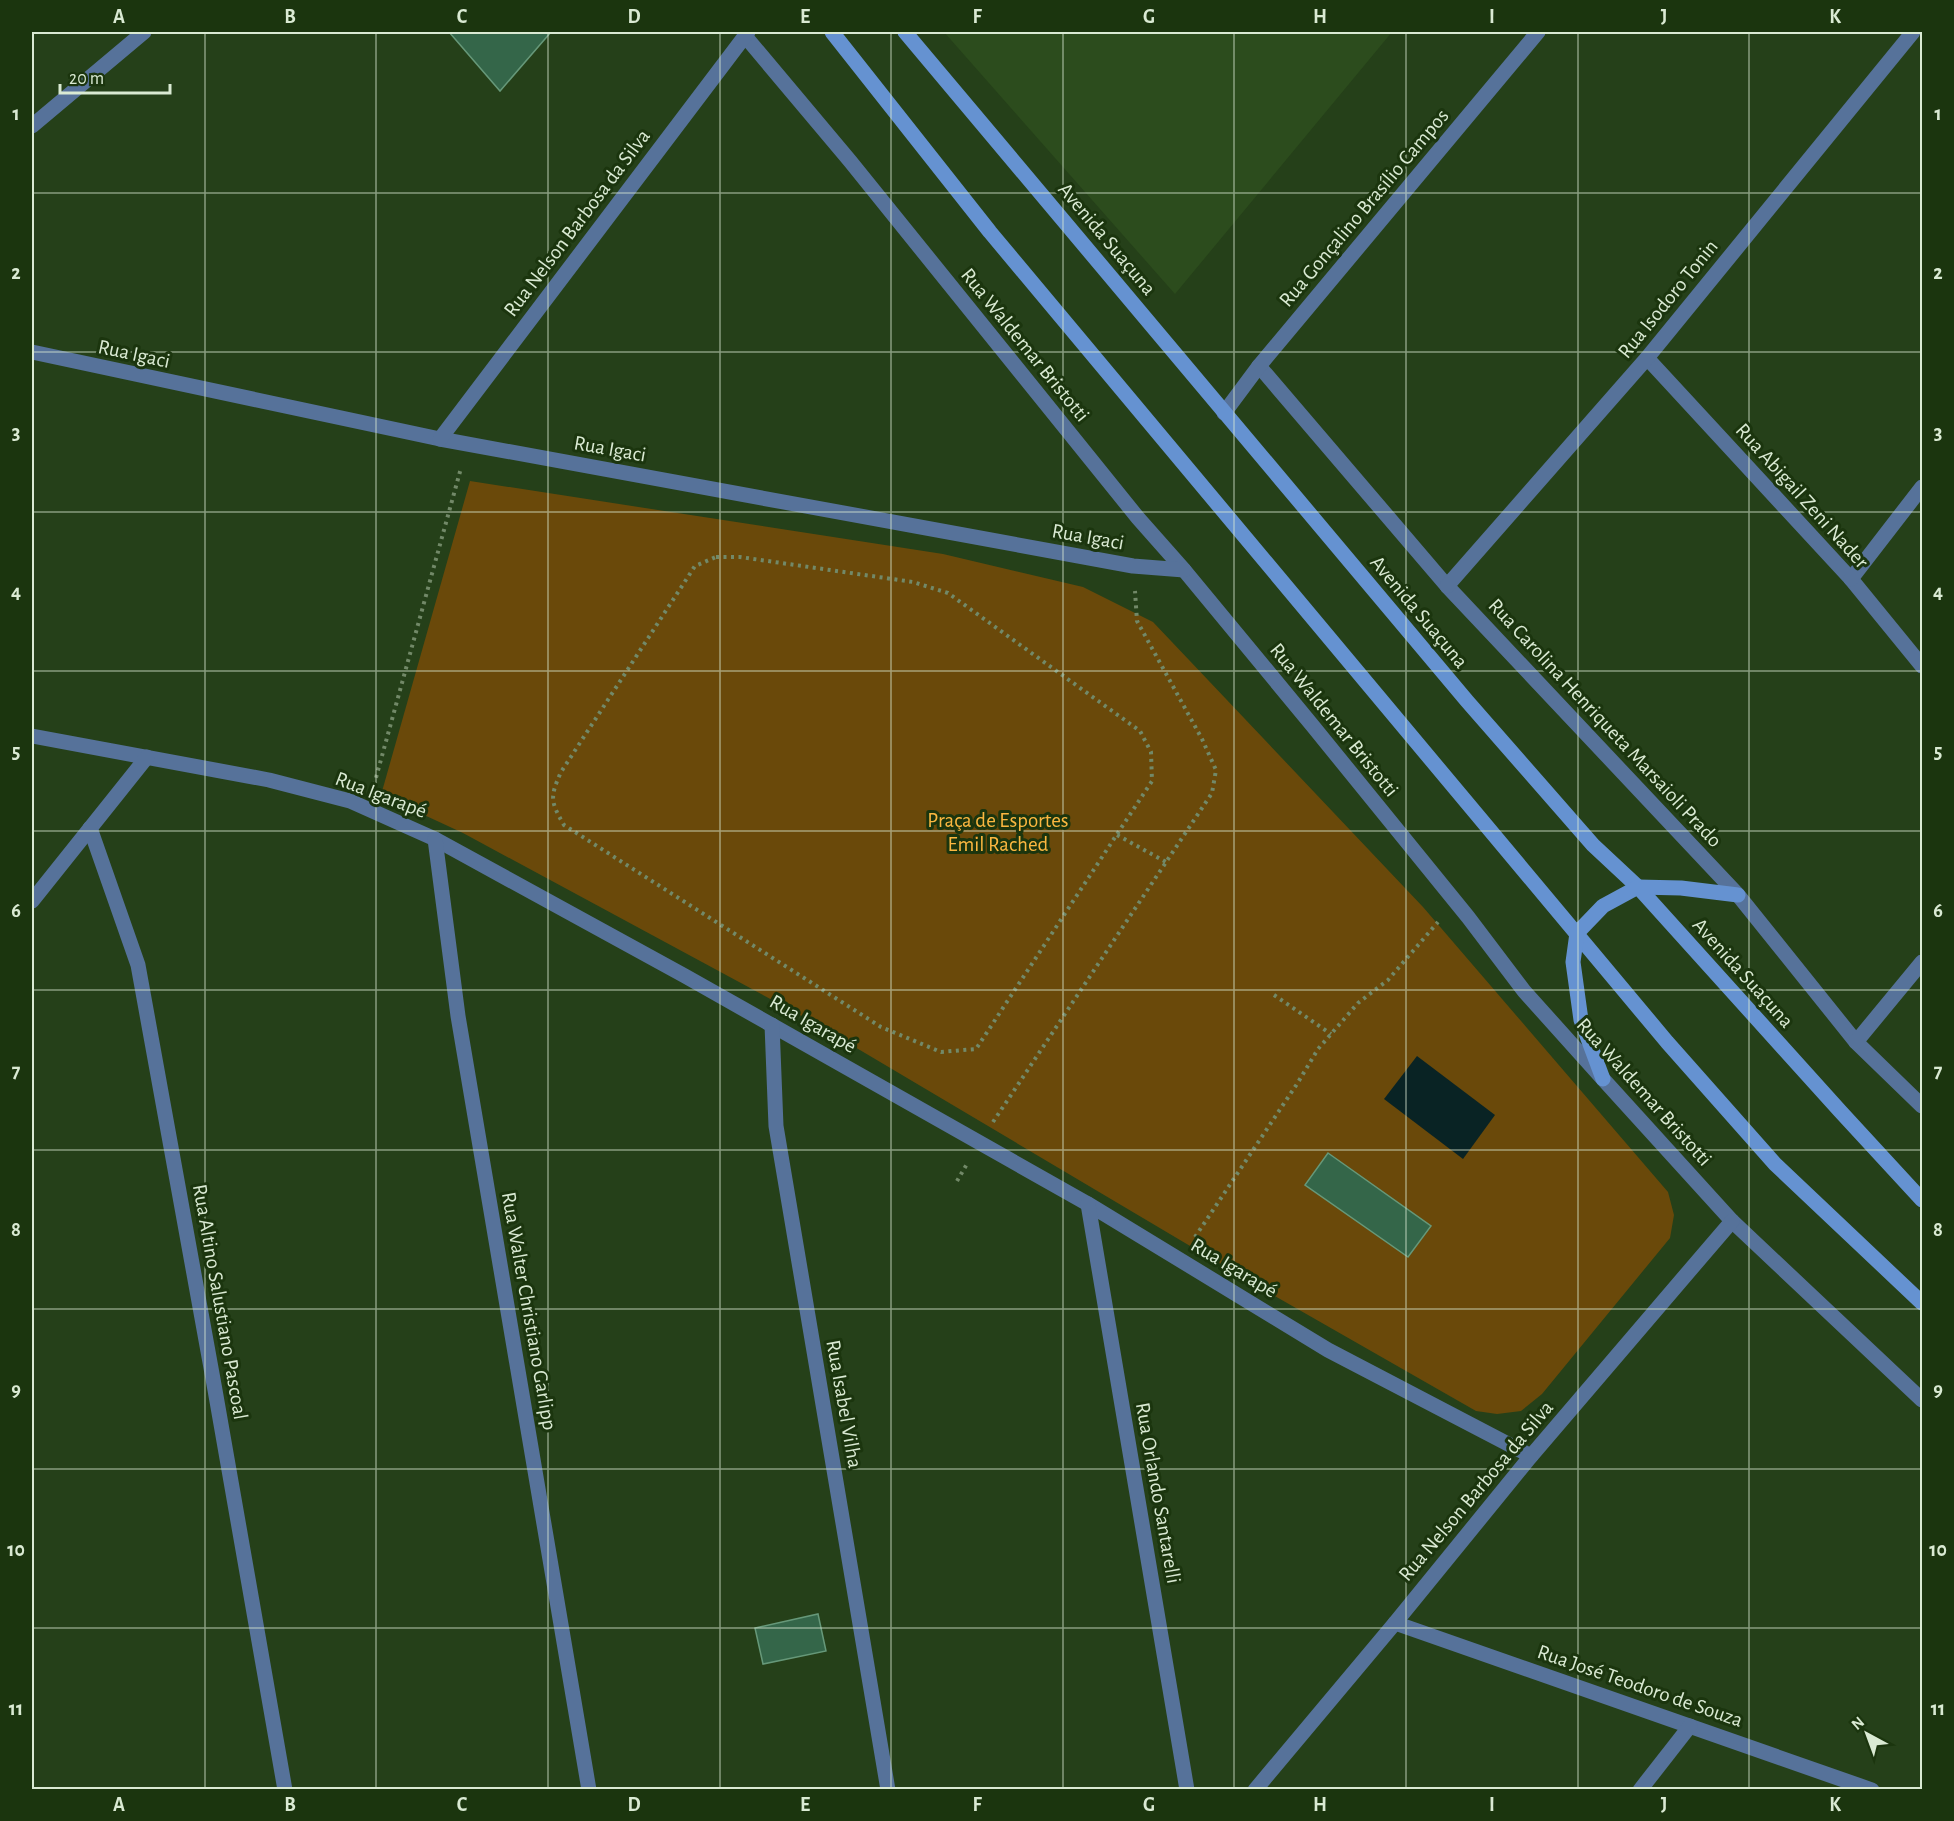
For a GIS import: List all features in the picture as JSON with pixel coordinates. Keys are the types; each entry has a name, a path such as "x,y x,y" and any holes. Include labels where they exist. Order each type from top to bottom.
{"main road":[{"path":"832,32 990,232 1667,1042 1775,1164 1923,1304"},
{"name":"Avenida Suaçuna","path":"905,32 1084,242 1224,413 1475,710 1593,845 1638,887 1840,1112 1923,1200"},
{"path":"1603,1079 1581,1020 1573,962 1577,933 1603,906 1638,887 1681,888 1738,895"}],"street":[{"path":"32,126 144,32"},
{"name":"Rua Gonçalino Brasílio Campos","path":"1224,413 1259,366 1538,32"},
{"name":"Rua Isodoro Tonin","path":"1447,586 1647,358 1912,32"},
{"name":"Rua Nelson Barbosa da Silva","path":"440,439 747,34"},
{"name":"Rua Waldemar Bristotti","path":"747,34 1138,518 1184,570 1456,902 1524,991 1732,1221 1923,1400"},
{"name":"Rua Igaci","path":"32,352 468,445 1133,566 1184,570"},
{"name":"Rua Abigail Zeni Nader","path":"1647,358 1851,579 1923,666"},
{"name":"Rua Carolina Henriqueta Marsaioli Prado","path":"1259,366 1447,586 1738,895 1856,1042 1923,1106"},
{"path":"1851,579 1923,487"},
{"name":"Rua Igarapé","path":"32,736 269,780 350,801 435,839 772,1024 1088,1204 1328,1350 1531,1456"},
{"path":"32,901 147,757"},
{"name":"Rua Altino Salustiano Pascoal","path":"90,828 138,965 218,1402 285,1790"},
{"name":"Rua Walter Christiano Garlipp","path":"435,839 458,1016 589,1790"},
{"path":"1856,1042 1923,962"},
{"name":"Rua Isabel Vilha","path":"772,1024 776,1126 888,1790"},
{"name":"Rua Orlando Santarelli","path":"1088,1204 1187,1790"},
{"name":"Rua Nelson Barbosa da Silva","path":"1255,1790 1531,1456 1732,1221"},
{"name":"Rua José Teodoro de Souza","path":"1395,1623 1872,1790"},
{"path":"1640,1790 1690,1726"}],"path":[{"path":"368,809 468,445"},
{"path":"716,557 740,557 913,582 948,592 1140,731 1151,752 1152,781 1117,835 976,1049 941,1052 881,1027 564,825 556,812 552,794 561,772 695,566 716,557"},
{"path":"957,1181 979,1143 1212,792 1216,770 1202,739 1137,621 1133,566"},
{"path":"1117,835 1166,862"},
{"path":"1185,1263 1196,1233 1297,1084 1318,1048 1358,1002 1388,980 1456,902"},
{"path":"1274,995 1331,1034"}],"shaded area":[{"path":"944,32 1392,32 1175,294"}],"green space":[{"name":"Praça de Esportes Emil Rached","path":"470,481 943,554 1083,587 1153,622 1423,907 1668,1192 1674,1215 1670,1238 1542,1394 1521,1411 1497,1414 1476,1411 1266,1291 811,1021 463,833 381,795"}],"water":[{"path":"1417,1056 1495,1115 1463,1159 1384,1099"}],"building":[{"path":"449,32 551,32 500,91"},
{"path":"1328,1153 1431,1226 1408,1257 1305,1185"},
{"path":"818,1614 826,1651 763,1664 755,1628"}]}
